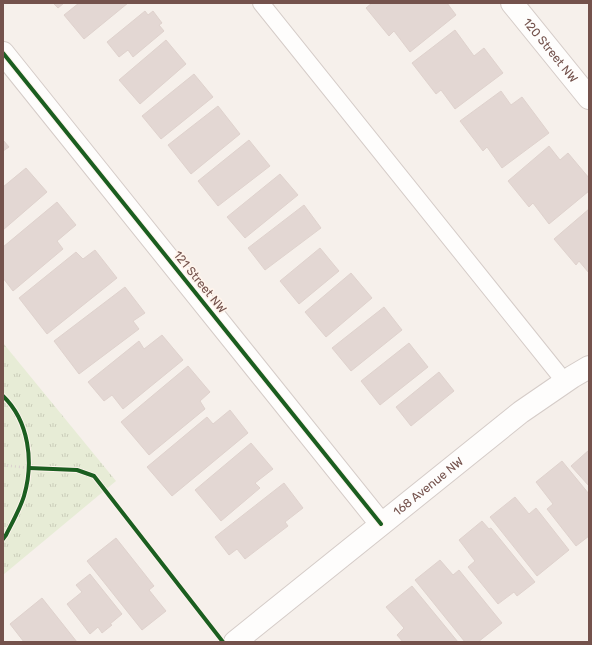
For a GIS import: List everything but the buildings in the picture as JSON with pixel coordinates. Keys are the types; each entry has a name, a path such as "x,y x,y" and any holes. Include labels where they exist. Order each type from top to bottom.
{"street":[{"name":"120 Street NW","path":"512,3 589,98"},
{"name":"121 Street NW","path":"3,53 381,524"},
{"name":"168 Avenue NW","path":"235,642 521,412 589,367"}],"lane":[{"path":"260,3 565,382"}],"path":[{"path":"27,475 29,468 28,461"},
{"path":"3,465 36,468"}],"green space":[{"path":"3,343 116,481 3,575"}],"cycle path":[{"path":"3,53 381,524"},
{"path":"3,396 19,417 24,430 29,456 29,470 24,496 16,516 3,539"},
{"path":"29,468 77,470 94,476 223,642"}]}
